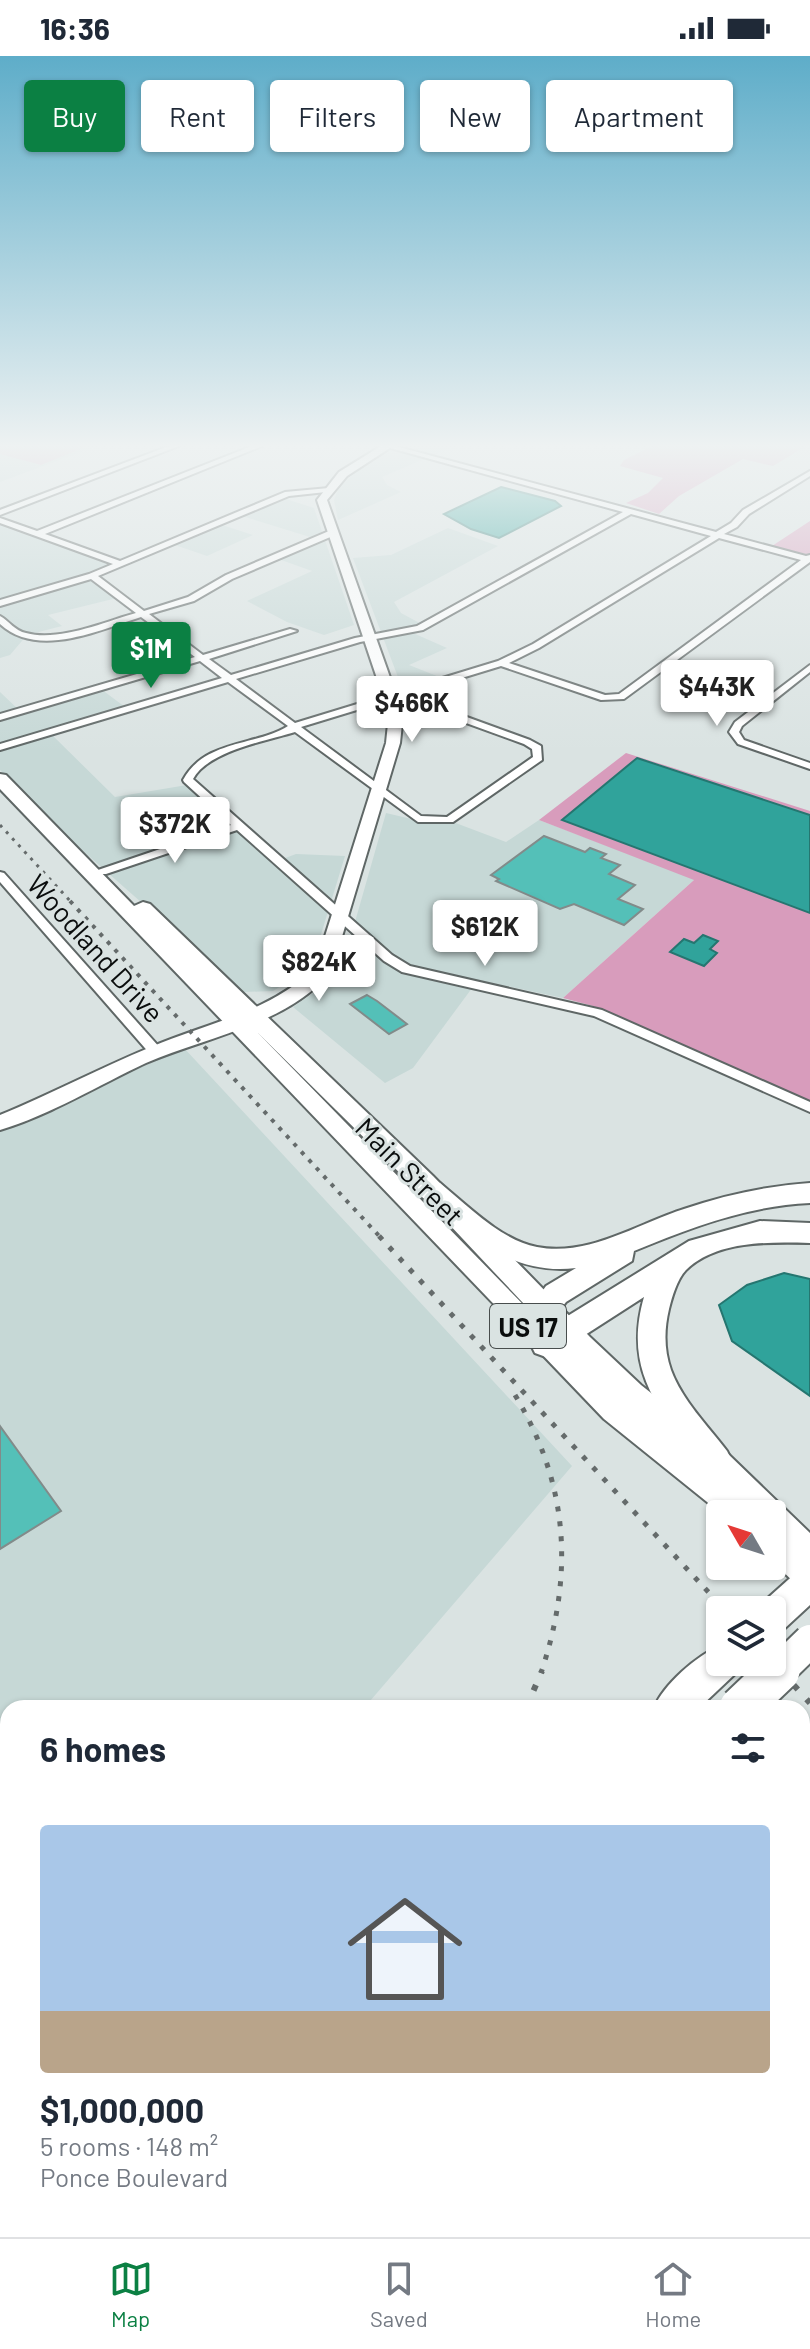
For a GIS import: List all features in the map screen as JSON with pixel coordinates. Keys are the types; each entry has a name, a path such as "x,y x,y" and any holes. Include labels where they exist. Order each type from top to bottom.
{"highway":[{"path":"431,1190 487,1234 517,1252 553,1260 604,1252 692,1216 743,1203 810,1193"},
{"path":"547,1329 556,1294 692,1216"},
{"path":"547,1329 673,1265 699,1248 742,1234 779,1230 810,1233"},
{"path":"673,1265 649,1319 652,1361 662,1385 716,1461"},
{"path":"786,1603 810,1580"},
{"path":"748,1700 810,1641"}],"main road":[{"name":"Main Street","path":"0,779 243,1017 431,1190 614,1411 727,1500"},
{"name":"Main Street","path":"49,830 102,872 547,1329 716,1461 756,1500"},
{"name":"Main Street","path":"786,1530 810,1554"},
{"path":"786,1555 810,1580"}],"street":[{"path":"75,548 120,564"},
{"path":"0,603 92,576 159,548"},
{"path":"0,619 20,635 51,639 191,599 229,577 297,548"},
{"path":"0,1123 156,1052 282,1001 317,977 331,953 396,727 392,696 338,548"},
{"path":"0,747 371,637 420,628 565,548"},
{"path":"695,548 536,646 501,663 293,728 210,758 196,765 188,780 388,958 406,969 598,1013 810,1107"},
{"path":"766,548 809,559"},
{"path":"501,663 604,698 621,697 809,559"},
{"path":"92,576 408,814 431,822 449,820 533,762 539,753 527,742 428,706"},
{"path":"0,717 293,631"},
{"path":"810,668 738,724 734,732 741,742 810,766"},
{"path":"102,872 237,826"},
{"name":"Woodland Drive","path":"0,875 156,1052"}],"shaded area":[{"path":"0,548 70,548 114,564 85,575 117,598 48,615 62,626 27,635 10,655 0,658"},
{"path":"183,548 225,548 207,556"},
{"path":"287,548 328,548 354,625 324,635 287,622 247,601 312,571 270,556"},
{"path":"406,548 495,548 394,602 401,613 427,627 413,633 447,648 409,665 447,680 404,693 353,558 391,555"},
{"path":"780,548 810,548 810,555"},
{"path":"101,689 125,707 48,731 115,797 187,785 272,863 296,854 345,856 315,954 299,975 273,991 243,992 74,843 0,770 0,692 21,712"},
{"path":"626,753 810,811 810,1104 593,1006 563,998 694,880 539,820"},
{"path":"386,813 433,824 453,822 506,842 539,820 695,879 563,998 478,980 413,1068 385,1083 293,1007 329,982 343,964"},
{"path":"184,1048 572,1466 371,1700 0,1700 0,1130"}],"water":[{"path":"637,758 810,815 810,913 562,820"},
{"path":"703,935 718,941 710,949 717,953 704,966 670,952 684,939 694,943"},
{"path":"784,1273 810,1279 810,1396 732,1341 719,1305 747,1285"}],"building":[{"path":"544,836 585,852 590,848 606,854 601,858 620,865 609,874 635,885 618,899 643,909 624,925 574,904 560,909 496,881 499,879 491,875"},
{"path":"367,995 407,1024 389,1034 350,1004"},
{"path":"0,1426 61,1511 0,1549"}],"railway":[{"path":"0,825 72,903"},
{"path":"70,901 381,1238"},
{"path":"379,1236 712,1596"},
{"path":"515,1395 546,1462 556,1496 561,1531 562,1565 558,1600 541,1673"},
{"path":"529,1700 542,1671"},
{"path":"786,1676 807,1700"}]}
